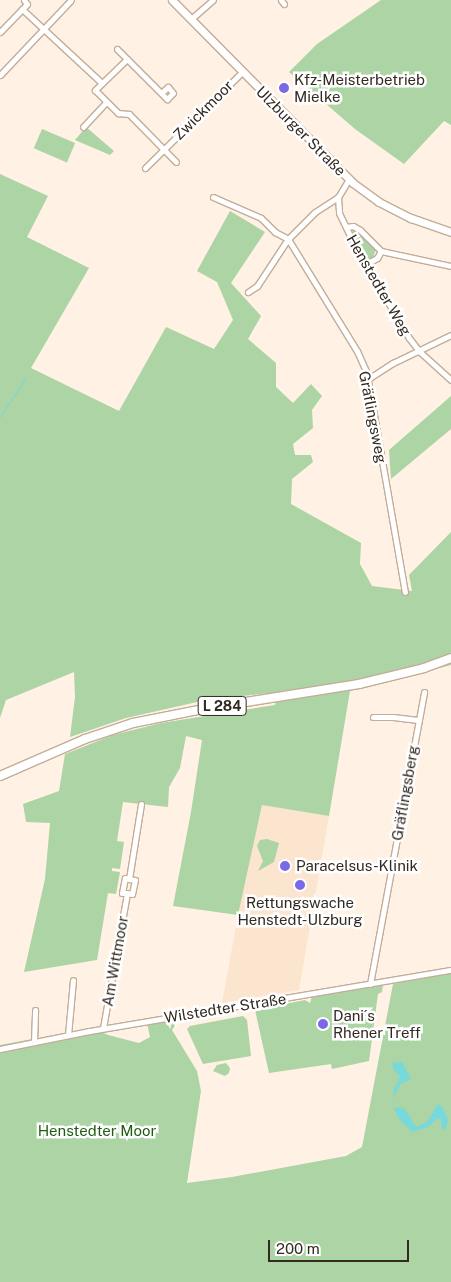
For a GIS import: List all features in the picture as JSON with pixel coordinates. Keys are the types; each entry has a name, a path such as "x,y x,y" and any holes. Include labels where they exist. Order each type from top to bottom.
{"main road":[{"name":"Ulzburger Straße","path":"172,0 349,179 379,202 408,216 451,232"},
{"name":"L 284","path":"0,776 76,742 133,723 208,708 359,684 424,668 451,658"}],"street":[{"path":"0,32 27,4 24,0"},
{"path":"0,75 71,0"},
{"path":"191,20 213,0"},
{"path":"22,9 102,83"},
{"path":"117,49 161,93"},
{"path":"127,59 95,90 118,113 129,114 164,150"},
{"name":"Zwickmoor","path":"146,168 243,71"},
{"path":"83,127 106,102"},
{"name":"Zwickmoor","path":"164,150 176,162"},
{"path":"248,292 257,286 288,239 315,212 338,197 349,179"},
{"path":"213,197 261,218 275,232 288,239"},
{"name":"Henstedter Weg","path":"338,197 339,213 392,311 420,352 451,380"},
{"path":"346,227 353,226 360,230 381,251 451,266"},
{"name":"Gräflingsweg","path":"288,239 357,351 368,379 405,592"},
{"path":"366,264 376,258 381,251"},
{"path":"368,379 393,363 451,336"},
{"name":"Gräflingsberg","path":"370,984 424,692"},
{"path":"373,717 393,716 418,720"},
{"name":"Am Wittmoor","path":"129,879 142,804"},
{"name":"Am Wittmoor","path":"125,878 135,880 132,894 126,893 122,893 125,878"},
{"name":"Am Wittmoor","path":"103,1028 126,893"},
{"name":"Wilstedter Straße","path":"0,1049 103,1028 451,970"},
{"path":"68,1035 73,980"},
{"path":"34,1042 35,1010"}],"shaded area":[{"name":"Paracelsus-Klinik","path":"262,805 329,816 299,990 222,1003 238,915"}],"green space":[{"path":"381,0 451,0 451,125 444,121 404,164 355,129 289,72 317,44"},
{"path":"86,127 114,151 110,155 75,140"},
{"path":"42,129 75,143 67,162 34,148"},
{"path":"0,174 48,196 27,237 89,268 31,368 119,411 166,327 214,349 233,320 217,282 197,271 230,211 265,232 231,283 261,316 248,339 276,363 276,387 293,403 311,384 322,396 312,410 313,428 293,444 295,455 311,455 313,462 292,479 291,504 361,543 360,564 372,586 412,591 409,575 451,532 451,665 350,691 329,816 262,805 238,915 173,906 191,812 202,740 186,736 180,768 169,787 168,807 123,802 117,841 124,842 120,869 112,868 112,871 120,872 116,894 108,893 97,960 24,972 45,879 50,823 26,822 23,804 59,791 65,754 113,735 161,723 275,705 278,692 206,700 126,718 70,737 75,697 74,672 6,700 0,718"},
{"path":"354,230 376,249 373,258 367,259 365,257 352,232"},
{"path":"451,396 451,429 391,479 389,450"},
{"path":"267,839 279,843 274,862 258,871 263,861 257,846 260,840"},
{"name":"Henstedter Moor","path":"451,973 451,1282 0,1282 0,1045 93,1028 108,1035 139,1043 150,1037 147,1023 165,1019 168,1023 179,1020 172,1030 197,1071 201,1091 187,1183 232,1177 346,1156 362,1147 393,984"},
{"path":"383,985 382,992 378,994 369,1061 332,1069 331,1064 269,1073 255,1010 305,1000 310,1003 312,996"},
{"path":"243,1016 247,1020 251,1056 203,1064 187,1029 190,1026"},
{"path":"226,1063 230,1068 229,1073 225,1076 213,1071 217,1065"}],"water":[{"path":"402,1062 411,1079 401,1084 393,1098 394,1089 400,1077 394,1070 392,1063"},
{"path":"437,1105 442,1106 448,1120 446,1128 442,1130 441,1119 437,1119 428,1127 412,1132 399,1119 394,1109 397,1107 405,1109 416,1127 428,1121"}],"waterway":[{"path":"0,417 25,379"}],"place":[{"name":"Kfz-Meisterbetrieb Mielke","path":"284,88"},
{"name":"Paracelsus-Klinik","path":"285,866"},
{"name":"Rettungswache Henstedt-Ulzburg","path":"300,885"},
{"name":"Dani´s Rhener Treff","path":"323,1024"}]}
